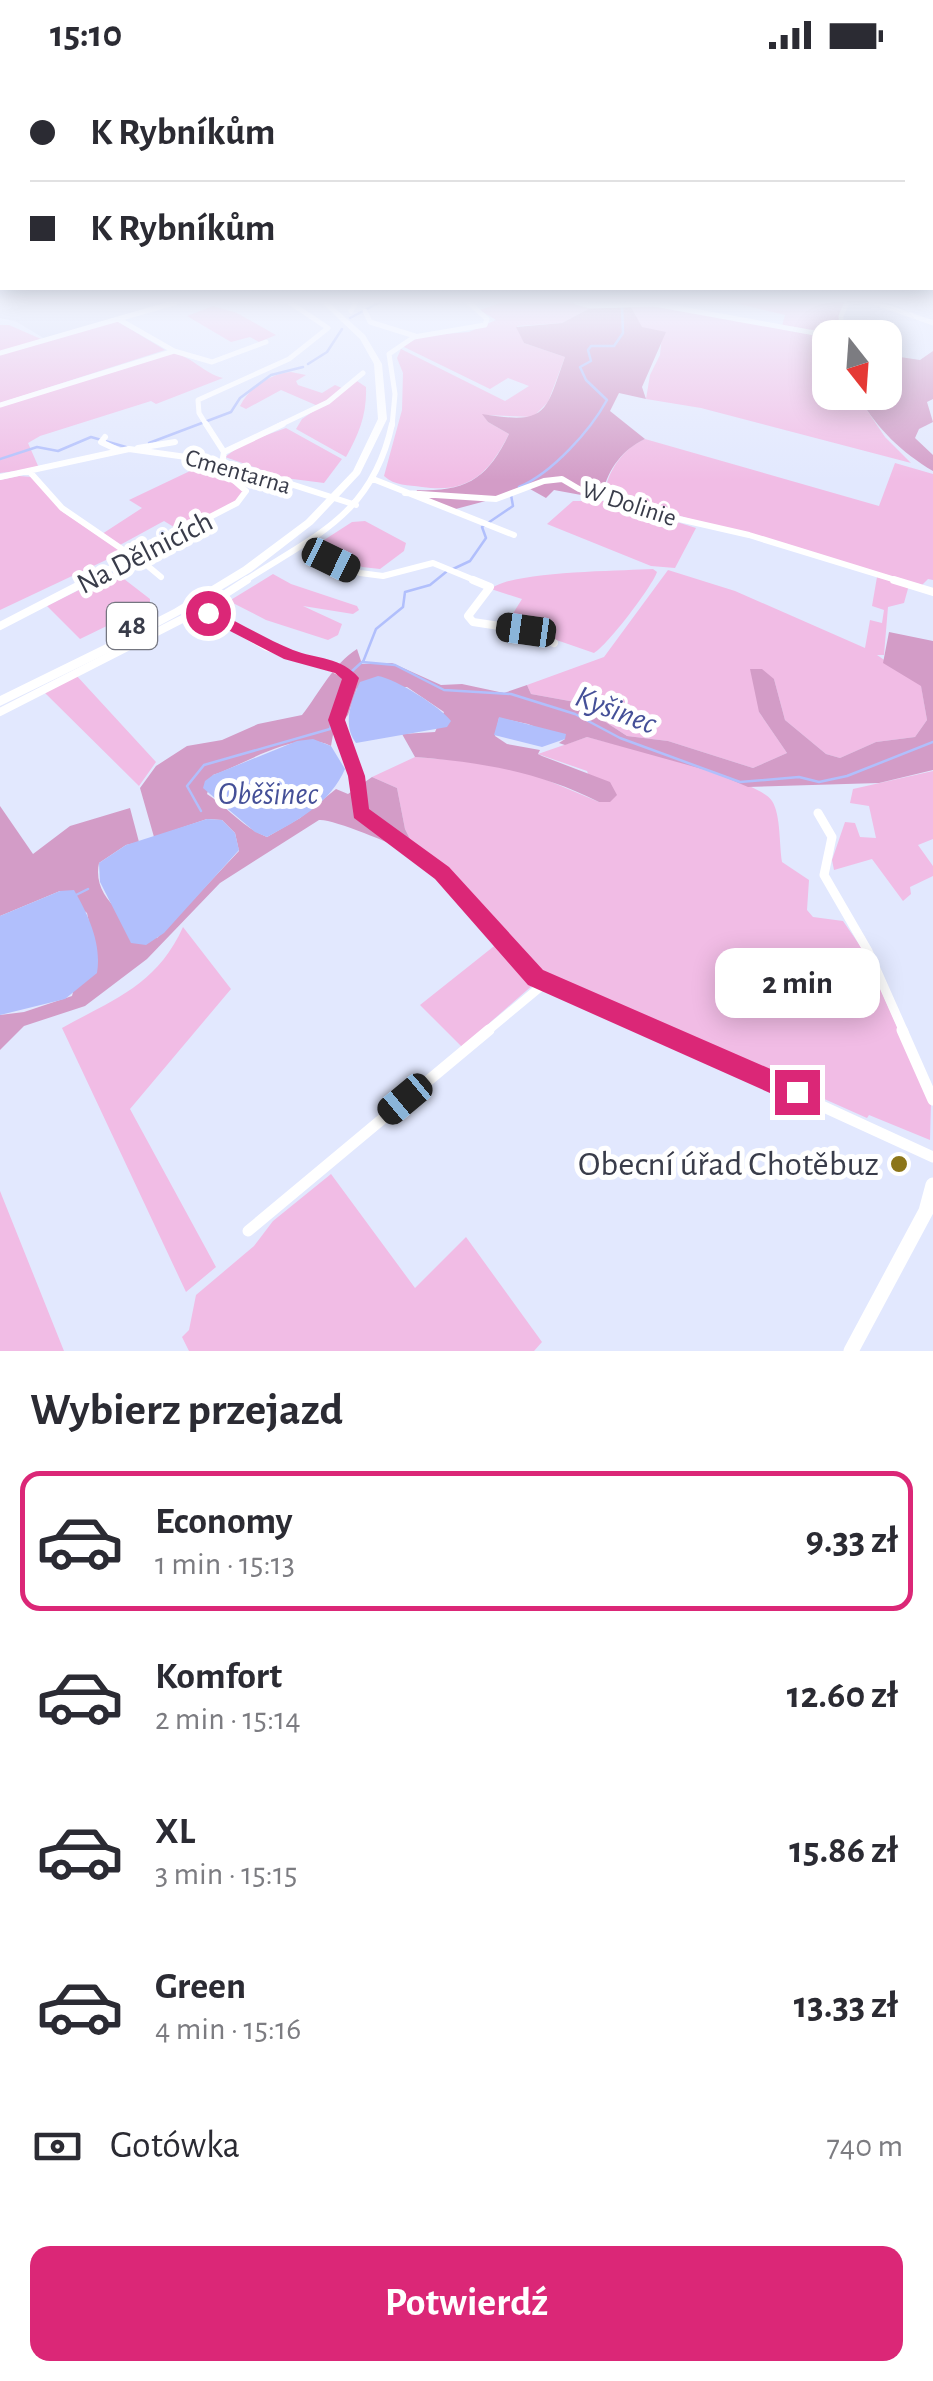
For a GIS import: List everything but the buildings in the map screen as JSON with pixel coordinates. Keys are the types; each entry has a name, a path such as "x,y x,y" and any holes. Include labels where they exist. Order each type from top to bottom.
{"highway":[{"name":"48","path":"0,700 201,598 264,559 315,514 372,445 381,420 384,392 377,362"},
{"name":"48","path":"0,692 218,581 315,514"}],"street":[{"path":"0,405 137,362"},
{"path":"222,462 223,449 203,418 198,400 283,362"},
{"path":"0,712 202,609 310,541 356,505 373,479 394,406 389,362"},
{"path":"223,449 304,416 342,393 363,373"},
{"path":"102,438 118,450"},
{"path":"129,450 174,442"},
{"name":"Cmentarna","path":"0,477 129,450 222,462 356,505"},
{"name":"Na Dělnicích","path":"0,626 244,498 246,490 222,470 222,462"},
{"path":"29,472 62,508 161,577"},
{"path":"373,479 514,535"},
{"name":"W Dolinie","path":"405,494 483,500 512,496 544,481 562,479 578,489 644,510 750,535 933,592"},
{"path":"310,541 331,560 356,572 396,574 433,563 457,576 486,583 490,587 468,616 473,622 526,630 554,643"},
{"path":"202,609 290,655 348,675 336,720 356,776 361,813 442,873 517,961 545,983 797,1092 933,1157"},
{"path":"818,813 833,831 834,840 824,864 824,875 868,951 933,1100"},
{"path":"248,1231 545,983"},
{"path":"851,1351 926,1211 933,1185"}],"shaded area":[{"path":"0,362 128,362 0,403"},
{"path":"145,362 192,362 223,378 156,404 151,401 40,436 28,443 39,468 0,473 0,407"},
{"path":"399,362 427,362 505,401 529,386 508,378 490,389 434,362 563,362 548,402 533,417 484,415 488,422 509,434 494,460 476,478 465,484 438,488 402,484 384,476 402,410 403,373"},
{"path":"563,362 653,362 642,387 646,399 619,393 610,411 645,439 618,461 603,492 592,497 554,490 546,498 530,489 452,510 415,495 417,490 463,485 493,462 509,434 482,414 532,416 541,411"},
{"path":"657,362 812,362 812,410 867,410 885,437 911,463 701,408 646,399"},
{"path":"902,362 933,362 933,399 927,402 933,422 919,429 915,438 933,455 933,471 891,439 867,410 902,410"},
{"path":"291,372 306,375 296,381 298,385 322,393 335,385 344,389 318,406 281,390 246,409 240,406 261,383"},
{"path":"357,381 366,387 365,406 346,457 296,429 302,419"},
{"path":"286,428 342,459 324,483 285,478 225,457 244,443"},
{"path":"645,439 879,506 895,463 933,474 933,580 922,585 610,496 605,491 614,467 630,448"},
{"path":"190,471 220,471 244,491 240,499 182,532 164,521 120,545 102,534 142,508 129,500"},
{"path":"32,477 63,512 123,552 0,610 0,480"},
{"path":"573,501 610,501 696,528 675,568 651,566 547,524"},
{"path":"365,521 406,543 404,551 380,569 362,567 321,542 352,522"},
{"path":"653,569 657,572 654,579 639,601 594,653 507,623 522,599 491,589 543,575"},
{"path":"668,570 735,591 865,648 870,620 882,623 884,610 872,606 877,577 909,585 904,603 888,607 884,655 877,655 921,685 927,720 915,737 876,742 840,758 826,754 785,720 774,679 759,712 787,753 753,768 668,741 627,736 575,702 531,694 527,685 604,657"},
{"path":"115,572 150,599 150,605 80,639 47,606"},
{"path":"273,574 359,610 353,614 303,606 342,624 338,635 328,640 266,620 229,601"},
{"path":"889,632 933,641 933,770 879,783 748,787 713,772 587,737 565,745 559,743 565,739 528,724 499,718 495,736 507,744 540,750 538,754 542,756 610,782 617,795 610,802 599,802 509,770 415,757 402,734 435,732 444,712 407,687 357,688 348,715 334,729 331,746 303,741 272,750 213,775 207,794 267,837 300,818 336,789 348,794 372,777 397,788 405,829 412,843 408,851 319,820 220,883 147,959 85,1006 24,1026 0,1050 0,1015 24,1012 72,996 90,927 87,913 60,891 0,916 0,806 33,854 70,826 130,808 139,842 126,845 99,863 98,876 107,899 157,938 239,851 235,833 222,820 207,819 154,837 140,788 156,766 187,746 222,740 258,724 302,715 334,670 357,649 362,664 392,663 441,685 462,684 504,693 527,685 531,694 575,702 627,736 668,741 753,768 787,753 759,712 750,669 762,669 774,679 785,720 826,754 840,758 876,742 915,737 927,720 921,686 883,663"},
{"path":"76,675 156,762 139,786 44,692"},
{"path":"587,737 716,773 762,792 772,801 782,862 809,880 807,910 813,917 843,921 863,950 931,1103 930,1140 869,1115 867,1118 535,970 440,865 412,843 405,829 397,788 372,777 415,757 466,761 530,773 599,802 587,771 538,754"},
{"path":"933,771 933,839 918,845 933,866 933,876 910,887 911,894 903,901 872,859 834,870 832,860 845,822 855,823 860,837 876,838 869,806 850,803 853,789"},
{"path":"183,927 231,989 130,1109 216,1267 186,1292 62,1028 147,977"},
{"path":"498,943 534,984 462,1047 420,1005"},
{"path":"331,1174 415,1288 466,1237 542,1342 534,1351 189,1351 182,1337 189,1330 196,1295 254,1246 273,1221"},
{"path":"0,1191 64,1351 0,1351"}],"water":[{"path":"378,676 438,708 451,721 447,727 356,743 349,729 354,697 360,682"},
{"path":"499,717 566,734 565,739 542,747 494,735"},
{"name":"Oběšinec","path":"313,739 331,746 345,769 322,801 267,837 255,832 203,788 213,775 297,741"},
{"path":"207,819 222,820 235,833 239,850 164,933 146,945 131,943 100,882 99,863 126,845"},
{"path":"74,890 96,940 97,973 65,999 0,1015 0,916 60,891"}],"waterway":[{"path":"308,364 312,362"},
{"path":"519,487 569,450 607,400 586,380 580,367 590,362"},
{"path":"149,443 231,412 240,398 271,375 303,367"},
{"path":"0,459 37,447 58,451 91,437 126,447"},
{"path":"453,569 470,561 486,538 482,527 513,506 511,495"},
{"path":"363,662 376,629 403,607 405,592 430,585 446,572"},
{"name":"Kyšinec","path":"351,672 362,662 395,665 444,690 511,694 575,714 620,738 740,782 799,777 819,782 847,776 933,742"},
{"name":"Kyšinec","path":"201,811 187,786 204,765 330,729 346,679"},
{"name":"Kyšinec","path":"76,895 88,889"}],"place":[{"name":"Obecní úřad Chotěbuz","path":"899,1164"}],"route":[{"path":"208,613 290,655 340,668 351,678 336,720 356,776 361,813 442,873 517,961 536,977 797,1092"}]}
